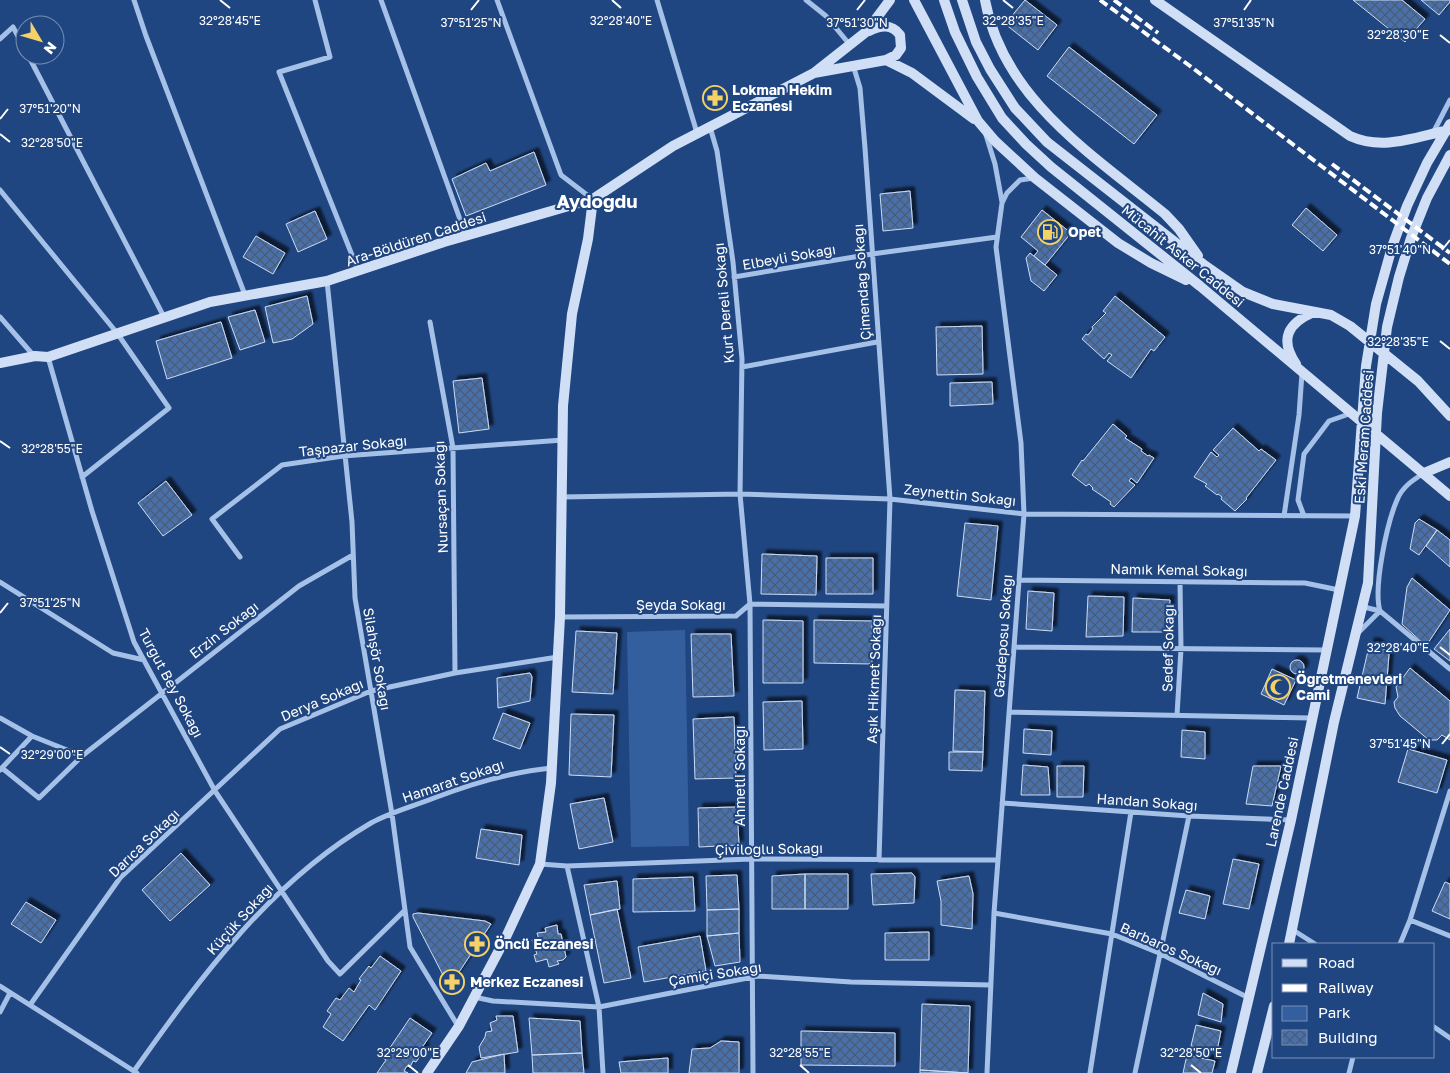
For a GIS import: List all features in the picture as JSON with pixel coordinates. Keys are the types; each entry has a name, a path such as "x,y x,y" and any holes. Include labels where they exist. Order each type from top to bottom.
{"main road":[{"name":"Ara-Böldüren Caddesi","path":"0,363 35,356 48,357 210,302 327,281 466,236 593,199 673,146 814,72 866,32 890,0"},
{"path":"914,0 981,125"},
{"name":"Mücahit Asker Caddesi","path":"944,0 955,32 972,70 993,105 1014,131 1051,166 1200,286 1450,496"},
{"name":"Mücahit Asker Caddesi","path":"962,0 974,36 990,69 1026,120 1068,159 1203,264 1258,299 1314,311 1330,316 1350,326 1418,381 1450,416"},
{"path":"985,0 992,29 1001,49 1012,69 1035,102 1065,132 1165,214 1179,229 1203,264"},
{"path":"1155,0 1350,136 1374,144 1388,143 1450,130"},
{"path":"866,32 884,26 894,28 900,35 901,48 896,55 886,60"},
{"name":"Ara-Böldüren Caddesi","path":"814,72 886,60"},
{"path":"886,60 912,73 981,125 1035,178 1118,243 1151,263 1200,286"},
{"name":"Eski Meram Caddesi","path":"1355,516 1366,366 1376,304 1392,247 1407,206 1427,163 1450,124"},
{"name":"Eski Meram Caddesi","path":"1364,607 1368,583 1377,413 1387,327 1394,292 1411,238 1427,198 1450,155"},
{"path":"427,1073 459,1026 506,937 540,864 552,768 558,657 563,406 572,314 588,239 593,199"},
{"path":"1302,372 1290,355 1286,341 1290,328 1298,319 1314,311"},
{"path":"1424,473 1438,469 1450,462"},
{"name":"Larende Caddesi","path":"1231,1073 1291,820 1355,516"},
{"path":"1289,943 1334,722 1354,637 1364,607"},
{"path":"1257,1073 1272,1014"}],"street":[{"path":"134,0 245,296"},
{"path":"315,0 330,57 279,72 358,271"},
{"path":"381,0 466,236"},
{"path":"497,0 561,175 593,199"},
{"path":"657,0 697,134"},
{"path":"806,0 826,16 850,45"},
{"path":"0,39 13,27 15,31"},
{"path":"33,65 164,317"},
{"name":"Çimendağ Sokağı","path":"852,65 860,88 890,499"},
{"path":"1433,134 1450,100"},
{"path":"981,125 994,159 1002,203"},
{"name":"Kurt Dereli Sokağı","path":"710,127 717,151 734,277 742,366 741,479"},
{"path":"1002,203 1007,193 1020,180 1035,178"},
{"path":"0,190 117,333 169,408 82,477"},
{"name":"Gazdeposu Sokağı","path":"987,1073 994,913 1024,514 1021,443 996,247 1002,203"},
{"name":"Elbeyli Sokağı","path":"734,277 872,254 997,237"},
{"name":"Silahşör Sokağı","path":"327,281 343,456 352,522 355,598 392,814 410,947 459,1026"},
{"path":"0,317 35,356"},
{"name":"Nursaçan Sokağı","path":"430,322 453,448 455,674"},
{"path":"742,366 878,342"},
{"name":"Turgut Bey Sokağı","path":"48,357 82,477 134,642 163,692 215,791 328,961 340,974 405,910"},
{"path":"1284,516 1299,415 1302,372"},
{"path":"1304,516 1298,500 1304,454 1329,421 1352,413"},
{"name":"Taşpazar Sokağı","path":"240,557 212,519 282,465 343,456 562,440"},
{"path":"1380,611 1376,600 1385,542 1397,499 1410,481 1424,473"},
{"name":"Ahmetli Sokağı","path":"741,479 740,494 750,604 751,859 754,977 753,1073"},
{"name":"Zeynettin Sokağı","path":"562,496 740,494 890,499 1024,514 1355,516"},
{"name":"Aşık Hikmet Sokağı","path":"879,860 890,499"},
{"name":"Erzin Sokağı","path":"1,769 39,798 82,756 299,586 353,555"},
{"name":"Namık Kemal Sokağı","path":"1019,580 1305,583 1338,590"},
{"path":"0,582 113,653 144,660"},
{"name":"Sedef Sokağı","path":"1177,715 1181,649 1180,582"},
{"path":"750,604 887,606"},
{"name":"Şeyda Sokağı","path":"560,617 736,616 750,604"},
{"path":"1364,607 1380,611 1450,669"},
{"path":"1354,637 1380,611"},
{"path":"1014,647 1326,650"},
{"name":"Derya Sokağı","path":"228,776 280,729 371,691 455,674 558,657"},
{"path":"1009,712 1312,718"},
{"path":"0,718 32,736 82,756"},
{"path":"1,769 32,736"},
{"name":"Hamarat Sokağı","path":"392,814 474,783 516,772 552,768"},
{"name":"Darıca Sokağı","path":"30,1005 120,878 215,791 228,776"},
{"path":"1400,943 1410,920 1450,791"},
{"name":"Handan Sokağı","path":"1002,803 1189,816 1291,820"},
{"path":"1090,1073 1131,812"},
{"name":"Küçük Sokağı","path":"135,1072 189,994 280,890 313,862 372,823 392,814"},
{"path":"1135,1073 1189,816"},
{"name":"Çiviloğlu Sokağı","path":"540,864 567,866 751,859 998,860"},
{"path":"567,866 599,1007 603,1073"},
{"name":"Barbaros Sokağı","path":"994,913 1112,934 1159,953 1248,996"},
{"path":"1410,920 1450,936"},
{"path":"1293,930 1313,943"},
{"name":"Çamiçi Sokağı","path":"474,997 494,1001 599,1007 754,977 991,985"},
{"path":"0,986 135,1072"},
{"path":"0,1012 10,992"},
{"path":"1435,1028 1450,1038"},
{"path":"1349,1073 1353,1058"}],"green space":[{"path":"685,630 689,846 631,847 627,632"}],"building":[{"path":"1025,0 1057,25 1038,50 1005,24"},
{"path":"1353,0 1402,0 1425,19 1405,42"},
{"path":"1421,0 1450,0 1450,2 1439,15"},
{"path":"1069,47 1157,115 1134,144 1047,76"},
{"path":"534,152 546,185 466,216 452,179 486,163 490,171"},
{"path":"910,191 913,228 883,231 880,194"},
{"path":"1306,208 1337,235 1323,251 1292,225"},
{"path":"1042,210 1071,233 1045,265 1034,256 1038,251 1021,237"},
{"path":"315,211 327,239 298,252 286,224"},
{"path":"256,236 285,253 273,274 243,257"},
{"path":"1030,253 1057,275 1044,291 1031,281 1026,258"},
{"path":"307,296 313,324 292,339 273,343 265,307"},
{"path":"1115,296 1165,337 1154,351 1151,349 1131,378 1107,361 1112,355 1109,353 1104,359 1082,339 1086,334 1088,335 1093,329 1092,327 1106,313 1103,311"},
{"path":"255,310 265,342 240,350 228,317"},
{"path":"221,322 232,358 167,379 156,341"},
{"path":"982,326 983,374 937,375 936,327"},
{"path":"482,378 489,429 459,433 453,381"},
{"path":"992,382 993,404 950,406 950,383"},
{"path":"1113,424 1127,436 1125,438 1142,449 1141,451 1148,456 1154,458 1137,483 1131,478 1129,481 1135,485 1114,507 1110,504 1111,502 1092,489 1089,484 1086,486 1072,475 1082,460"},
{"path":"1233,428 1259,451 1261,449 1276,460 1247,499 1235,511 1221,499 1222,497 1205,486 1207,484 1194,477 1211,452 1217,457 1219,455 1213,450"},
{"path":"166,481 192,515 163,536 138,503"},
{"path":"1419,519 1437,530 1419,555 1410,549 1415,523"},
{"path":"965,523 998,526 991,600 957,596"},
{"path":"1437,530 1450,540 1450,567 1426,546"},
{"path":"762,554 817,556 816,595 761,594"},
{"path":"826,558 873,558 873,594 826,594"},
{"path":"1412,578 1450,610 1426,646 1402,624 1407,587"},
{"path":"1028,591 1054,593 1052,631 1026,629"},
{"path":"1088,596 1124,597 1123,636 1086,637"},
{"path":"1133,598 1170,600 1168,632 1132,632"},
{"path":"763,620 803,621 803,683 763,683"},
{"path":"814,620 872,621 872,664 814,663"},
{"path":"1450,629 1450,661 1434,649"},
{"path":"576,631 617,633 613,694 572,692"},
{"path":"691,634 731,634 734,696 693,697"},
{"path":"1370,642 1377,643 1389,654 1385,704 1357,698"},
{"path":"1294,660 1300,660 1304,667 1300,674 1294,674 1290,670 1290,664"},
{"path":"1410,668 1450,701 1450,740 1442,735 1437,740 1429,740 1400,716 1395,708 1394,702 1398,697 1396,687"},
{"name":"Öğretmenevleri Cami","path":"1272,669 1296,680 1284,705 1261,694"},
{"path":"530,673 532,677 530,701 498,708 497,678"},
{"path":"955,690 985,691 983,752 953,751"},
{"path":"802,701 803,749 764,750 763,702"},
{"path":"503,713 530,723 520,749 493,739"},
{"path":"571,714 614,715 611,777 569,775"},
{"path":"734,717 736,778 695,779 693,719"},
{"path":"1024,729 1052,731 1051,755 1023,753"},
{"path":"1182,730 1205,732 1205,759 1181,757"},
{"path":"1408,749 1447,760 1437,793 1398,782"},
{"path":"949,752 983,752 982,771 949,770"},
{"path":"1023,765 1048,767 1050,795 1021,795"},
{"path":"1057,766 1084,766 1083,797 1057,797"},
{"path":"1253,766 1281,766 1272,806 1246,804"},
{"path":"604,798 613,842 579,849 570,804"},
{"path":"737,807 739,845 699,847 698,808"},
{"path":"481,829 522,835 519,865 476,858"},
{"path":"181,853 210,885 170,921 142,890"},
{"path":"1233,859 1259,864 1249,909 1223,904"},
{"path":"912,873 915,877 914,903 873,905 871,874"},
{"path":"805,874 848,874 848,909 805,909"},
{"path":"805,874 805,909 772,909 772,876"},
{"path":"737,875 739,909 707,910 706,876"},
{"path":"969,876 973,894 972,929 941,925 941,901 937,881"},
{"path":"693,877 695,911 633,912 633,879"},
{"path":"617,881 620,909 590,915 584,885"},
{"path":"1445,882 1450,884 1450,919 1432,911"},
{"path":"1186,890 1210,896 1205,919 1179,913"},
{"path":"26,902 56,920 41,943 11,924"},
{"path":"617,909 631,978 604,983 590,915"},
{"path":"739,909 739,933 707,936 707,910"},
{"path":"413,914 485,921 491,924 453,981 445,979 413,917"},
{"path":"557,925 566,957 563,960 557,961 559,964 549,967 547,959 536,962 534,955 537,954 532,940 539,940 537,933 546,932 545,928"},
{"path":"929,932 929,960 885,960 885,933"},
{"path":"739,933 740,962 715,966 707,936"},
{"path":"700,936 706,971 644,982 638,947"},
{"path":"380,956 401,971 375,1010 369,1005 343,1041 323,1027 331,1014 327,1011 336,998 340,1000 349,988 354,992 361,980 359,979"},
{"path":"1203,993 1223,1004 1221,1022 1198,1015"},
{"path":"922,1004 970,1006 968,1073 920,1070"},
{"path":"496,1016 513,1016 518,1052 481,1058 479,1047 486,1032 492,1031 490,1023 497,1020"},
{"path":"410,1018 432,1033 423,1046 425,1049 416,1062 413,1061 410,1067 407,1066 404,1071 408,1073 377,1073 386,1060 383,1058"},
{"path":"529,1018 580,1021 582,1053 532,1055"},
{"path":"1196,1025 1221,1031 1217,1051 1191,1046"},
{"path":"801,1031 895,1033 895,1066 801,1065"},
{"path":"721,1041 739,1042 739,1073 689,1073 692,1049 710,1048"},
{"path":"582,1053 584,1073 533,1073 532,1055"},
{"path":"504,1054 505,1073 466,1073 472,1062"},
{"path":"1187,1055 1215,1061 1212,1073 1183,1073"},
{"path":"668,1058 668,1073 621,1073 619,1062"},
{"path":"920,1070 968,1073 920,1073"}],"railway":[{"path":"1100,0 1190,66 1450,264"},
{"path":"1114,0 1158,33"},
{"path":"1332,164 1450,253"}],"place":[{"name":"Lokman Hekim Eczanesi","path":"715,98"},
{"name":"Opet","path":"1050,232"},
{"name":"Öğretmenevleri Cami","path":"1278,687"},
{"name":"Öncü Eczanesi","path":"477,944"},
{"name":"Merkez Eczanesi","path":"452,982"}],"district":[{"name":"Aydoğdu","path":"597,201"}]}
